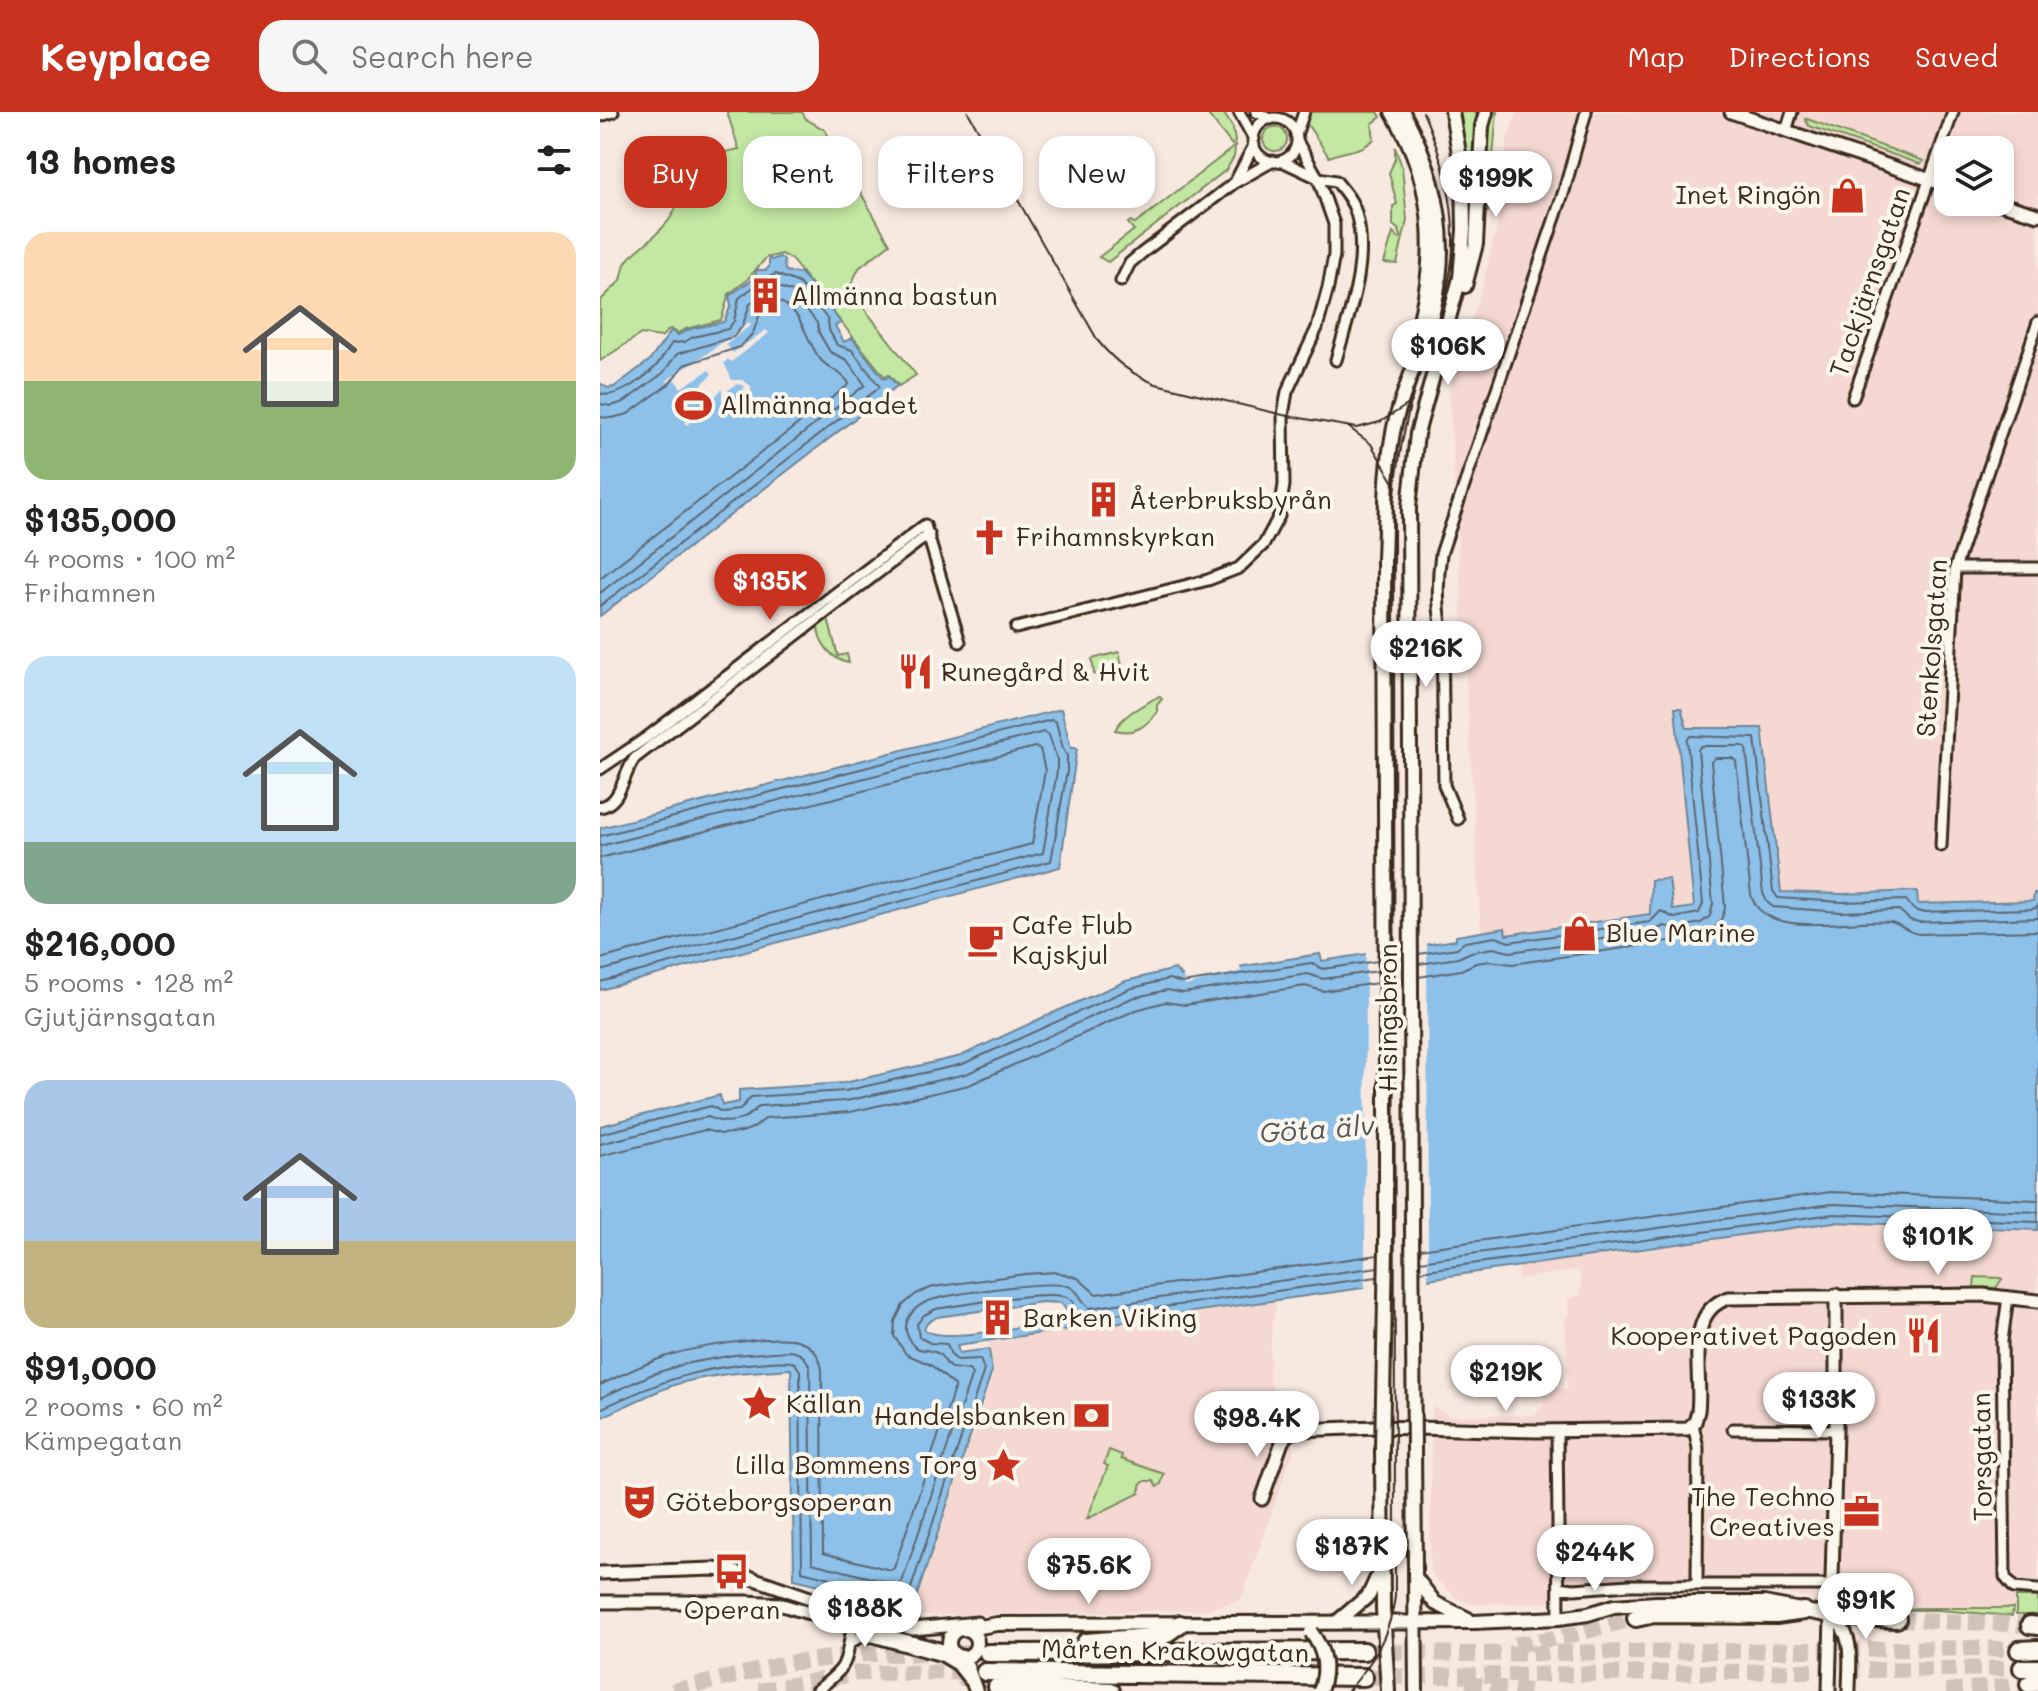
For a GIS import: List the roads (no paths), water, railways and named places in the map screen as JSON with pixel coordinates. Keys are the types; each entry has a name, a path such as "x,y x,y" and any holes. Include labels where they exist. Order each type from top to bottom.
{"highway":[{"path":"1636,1618 1654,1614 1776,1615 1804,1611"},
{"path":"1831,1616 1897,1619"},
{"name":"Mårten Krakowgatan","path":"1180,1624 1163,1636 993,1648 1364,1651"},
{"path":"2019,1650 2038,1649"},
{"name":"Mårten Krakowgatan","path":"985,1672 1364,1677"},
{"path":"997,1687 1111,1691"}],"main road":[{"path":"1392,112 1421,179 1432,249 1427,288 1404,372 1402,398"},
{"path":"1402,398 1434,308 1441,251 1440,222 1431,172 1403,112"},
{"path":"1452,112 1458,136 1464,205 1460,278 1454,306"},
{"path":"1454,306 1463,291 1476,244 1482,126 1486,112"},
{"name":"Hisingsbron","path":"1416,1691 1407,556 1412,462 1417,434 1454,306"},
{"name":"Hisingsbron","path":"1388,1691 1382,1449 1386,1248 1384,558 1390,454 1402,398"},
{"name":"Hisingsbron","path":"1337,1622 1369,1595 1383,1564"},
{"path":"1415,1576 1435,1603 1474,1622"},
{"path":"975,1688 967,1666 948,1645 952,1633 962,1628 997,1624 1474,1622 1559,1618 1614,1606 1656,1603 1764,1603 1831,1616"},
{"path":"1298,1624 1311,1632 1325,1657 1320,1691"},
{"path":"953,1654 963,1658 975,1651 976,1638 968,1629"}],"street":[{"path":"600,116 613,112"},
{"path":"1239,112 1261,156 1318,178 1336,181 1356,210 1360,234 1358,281 1336,360"},
{"path":"1016,628 1208,580 1239,568 1264,544 1279,516 1284,485 1283,415 1287,392 1317,328 1334,255 1334,224 1318,178 1290,124 1256,112"},
{"path":"1234,183 1259,126 1289,112"},
{"path":"1121,281 1130,263 1234,183 1292,153 1304,112"},
{"path":"1458,819 1444,785 1442,629 1437,576 1441,554 1564,191 1586,112"},
{"path":"1731,112 1934,182"},
{"path":"1786,131 1792,112"},
{"name":"Tackjärnsgatan","path":"1853,398 1953,112"},
{"path":"2014,208 2038,215"},
{"name":"Stenkolsgatan","path":"1941,846 1955,568 2038,322"},
{"path":"600,769 646,738 925,525 960,642"},
{"path":"600,807 612,803 618,795 626,770 635,758 929,534"},
{"path":"1955,568 2038,568"},
{"path":"1829,1691 1836,1295"},
{"path":"1697,1584 1698,1448 1693,1424 1700,1400 1699,1335 1702,1320 1709,1309 1721,1301 1738,1297 2008,1297 2038,1301"},
{"name":"Torsgatan","path":"2008,1297 2002,1341 2005,1577 2014,1588 2038,1590"},
{"path":"1262,1499 1279,1449 1287,1435 1299,1430 1376,1427 1681,1430 1693,1424"},
{"path":"1733,1429 1836,1430"},
{"path":"1557,1431 1559,1618"},
{"path":"600,1573 732,1571 854,1620 953,1654"},
{"path":"1559,1587 1833,1585"},
{"path":"600,1602 763,1602 913,1629 997,1624"},
{"path":"1831,1616 1849,1636 1849,1691"},
{"path":"816,1691 842,1671 847,1662 854,1620"},
{"path":"850,1643 860,1637 873,1637 942,1656 957,1665 975,1688"}],"water":[{"path":"780,257 784,260 785,270 801,273 841,323 835,326 844,342 852,338 884,379 889,376 897,386 600,616 600,383 608,388 614,387 650,360 671,331 678,335 690,329 724,322 731,305 729,296 753,279 757,270 766,270 769,258"},
{"name":"Göta älv","path":"1675,708 1681,708 1687,728 1762,728 1781,892 1842,894 1917,891 1918,904 2033,901 2034,893 2038,893 2038,1230 1834,1222 957,1345 959,1353 989,1349 992,1371 913,1607 794,1579 791,1369 688,1381 655,1392 600,1418 600,1126 720,1095 722,1105 739,1102 739,1090 844,1083 961,1056 1126,981 1175,969 1181,976 1320,954 1322,961 1456,940 1456,936 1505,928 1506,935 1650,914 1651,880 1669,879 1673,910 1694,907","holes":["1042,1302 1061,1303 1067,1311 1064,1317 1026,1326 965,1335 933,1333 924,1329 937,1317"]},
{"path":"1061,709 1071,748 1077,748 1060,867 600,990 600,828"}],"tunnel":[{"path":"1515,1645 1567,1636 1636,1618"},
{"path":"1897,1619 2030,1625"},
{"path":"1364,1651 1458,1654 2019,1650"},
{"path":"673,1691 788,1663 866,1654 988,1653"},
{"path":"1364,1677 2022,1668"},
{"path":"759,1691 859,1673 976,1672"},
{"path":"959,1677 997,1687"},
{"path":"1466,1684 1530,1691"},
{"path":"1946,1691 2029,1684"}],"tram line":[{"path":"968,112 1098,341 1131,372 1156,384 1283,415 1357,428 1380,422 1412,402"},
{"path":"1348,1691 1379,1647 1395,1597 1394,505 1408,414 1445,296 1453,242 1445,176 1423,112"},
{"path":"1347,426 1371,444 1396,486"}],"place":[{"name":"Inet Ringön","path":"1847,195"},
{"name":"Allmänna bastun","path":"765,296"},
{"name":"Allmänna badet","path":"694,405"},
{"name":"Återbruksbyrån","path":"1103,500"},
{"name":"Frihamnskyrkan","path":"990,537"},
{"name":"Runegård & Hvit","path":"915,672"},
{"name":"Blue Marine","path":"1580,933"},
{"name":"Cafe Flub Kajskjul","path":"986,940"},
{"name":"Barken Viking","path":"997,1318"},
{"name":"Kooperativet Pagoden","path":"1923,1336"},
{"name":"Källan","path":"760,1404"},
{"name":"Handelsbanken","path":"1092,1416"},
{"name":"Lilla Bommens Torg","path":"1003,1465"},
{"name":"Göteborgsoperan","path":"640,1502"},
{"name":"The Techno Creatives","path":"1861,1512"},
{"name":"Operan","path":"732,1571"}]}
